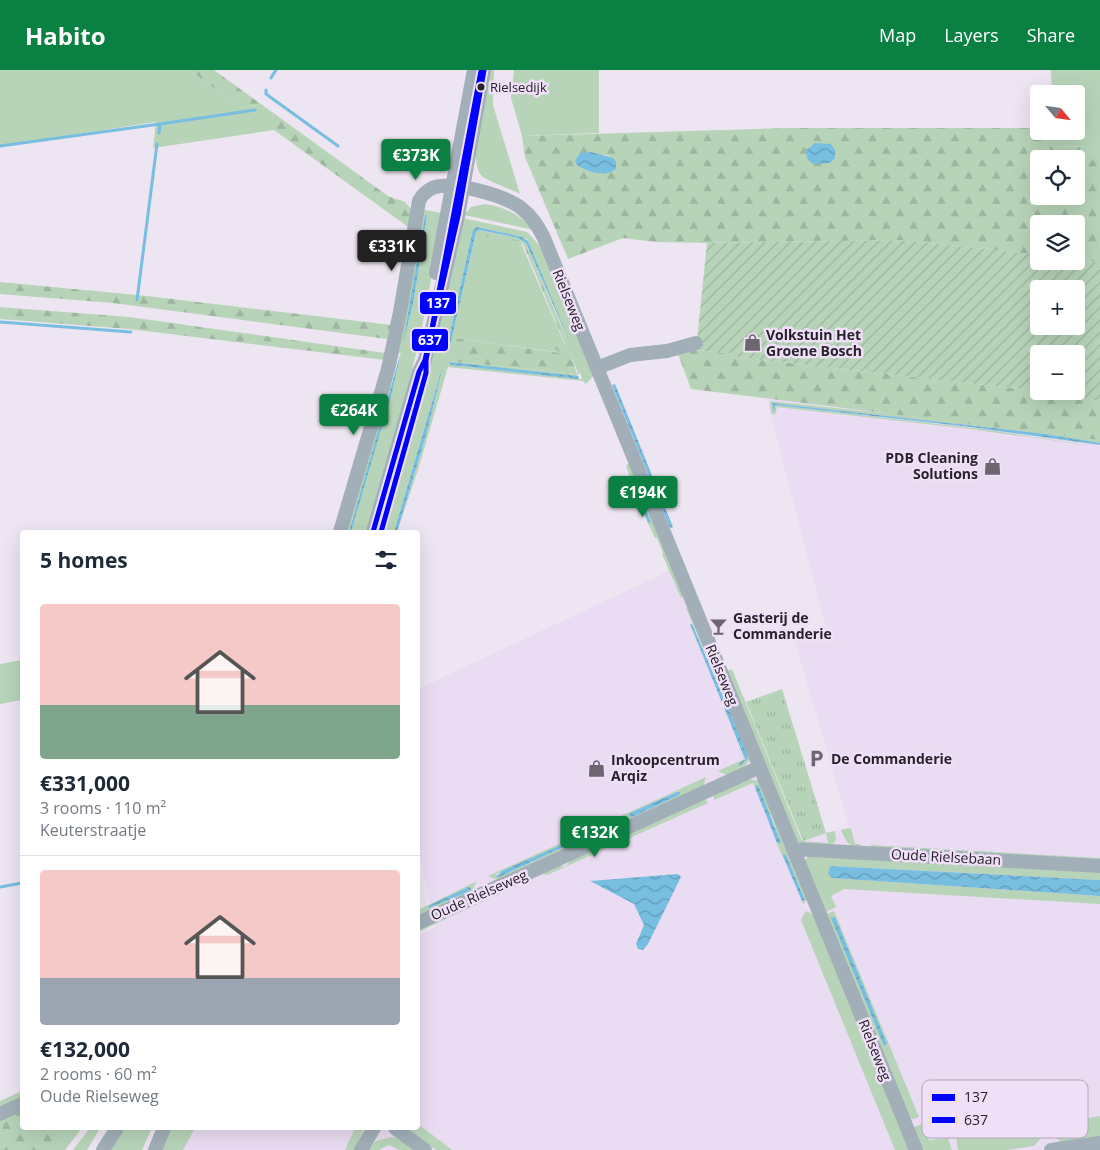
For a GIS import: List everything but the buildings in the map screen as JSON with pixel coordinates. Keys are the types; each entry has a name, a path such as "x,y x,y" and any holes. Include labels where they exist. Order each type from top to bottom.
{"street":[{"path":"458,188 474,70"},
{"path":"374,530 432,332 458,188 484,70"},
{"path":"341,530 391,354 417,205 427,191 441,185 458,188"},
{"name":"Rielseweg","path":"458,188 503,197 520,207 533,219 544,238 916,1150"},
{"path":"597,368 630,355 667,351 696,343"},
{"name":"Oude Rielseweg","path":"420,922 760,767"},
{"name":"Oude Rielsebaan","path":"793,848 1100,866"},
{"path":"0,1114 20,1105"},
{"path":"93,1150 105,1130"},
{"path":"103,1150 116,1130"},
{"path":"155,1150 163,1130"},
{"path":"361,1150 373,1130"},
{"path":"398,1130 425,1150"},
{"path":"1052,1150 1100,1143"}],"shaded area":[{"path":"763,385 1100,434 1100,1150 172,1150 183,1130 420,1130 420,935 435,927 420,856 420,688 673,569 784,845 849,827 794,638 826,628"}],"green space":[{"path":"0,70 189,70 242,108 261,104 272,112 274,130 153,148 156,122 0,146"},
{"path":"189,70 214,70 261,104 242,108"},
{"path":"491,70 494,70 493,105 520,194 485,178 478,168 476,141"},
{"path":"514,70 599,70 599,133 522,136 511,98"},
{"path":"1051,70 1100,70 1100,147 1050,146 1052,140 1085,140 1085,85 1052,85"},
{"path":"272,112 388,196 405,202 411,209 411,229 274,130"},
{"path":"788,128 1030,128 1030,140 1052,140 1050,146 1100,147 1100,263 1085,260 1085,215 1030,215 1030,254 901,240 707,243 656,242 623,238 568,259 525,157 522,136","holes":["606,155 616,161 595,173 582,168 575,161"]},
{"path":"485,204 512,212 534,230 464,215 471,207"},
{"path":"420,209 441,213 428,295 401,414 367,530 352,530 401,353 399,353 385,410 350,530 342,530","holes":["425,215 427,216 414,299 413,289"]},
{"path":"463,218 527,232 540,246 594,375 586,384 583,381 448,367 418,470 398,530 427,432 445,358 395,530 380,530","holes":["478,227 527,239 570,346 526,243 518,238 478,230 450,346 447,345 473,231","520,241 525,244 577,374 449,361 455,338 563,353 566,347","449,363 576,376 580,373 579,368 582,379 451,365"]},
{"path":"478,233 520,241 525,244 569,350 577,374 449,361 454,338 561,353 553,347 556,342 566,346 523,244 517,241 480,235 477,237"},
{"path":"901,240 1030,254 1030,270 1085,270 1085,260 1100,263 1100,401 1085,398 1085,345 1030,345 1030,390 735,357 735,354 696,350 707,243"},
{"path":"0,282 147,296 391,325 387,339 113,303 0,294"},
{"path":"0,307 129,317 385,353 385,360 129,329 0,319"},
{"path":"696,350 735,354 735,357 1030,390 1030,400 1085,400 1085,398 1100,401 1100,440 691,389 678,354"},
{"path":"770,401 1031,429 1100,440 1100,443 1046,434 772,403 774,412 775,405 989,430 1100,447 970,429 777,407 775,415 771,413"},
{"path":"631,463 684,594 681,598 657,538 655,538 648,523 651,522 634,480 631,481 626,465"},
{"path":"686,608 691,609 751,758 743,769 729,776 718,771 744,759 745,763 746,750"},
{"path":"20,660 20,700 0,704 0,664"},
{"path":"732,669 802,841 828,843 826,833 835,831 836,839 832,846 801,844 793,837 725,671"},
{"path":"782,689 826,833 803,841 746,702"},
{"path":"706,777 703,788 623,824 612,820","holes":["678,791 679,795 632,817 630,813"]},
{"path":"746,779 761,781 808,898 803,904 802,901 805,900 786,855 781,854 777,843 780,842 773,820 755,787 774,835 753,783 714,800 713,793"},
{"path":"704,798 708,803 600,851 599,847"},
{"path":"594,828 590,840 500,881 488,876","holes":["585,835 585,837 499,877 496,874"]},
{"path":"851,828 855,844 861,844 857,849 847,842 841,830"},
{"path":"870,845 1100,858 1100,863 873,850"},
{"path":"591,849 596,853 547,875 542,874 420,931 420,927 561,864 563,867 569,864 567,860"},
{"path":"810,854 1100,869 1100,880 830,866 828,874 832,878 1100,896 1100,904 844,889 831,896 836,907 824,913 804,862"},
{"path":"477,881 471,893 420,917 420,909","holes":["468,887 471,888 429,908 428,906"]},
{"path":"806,911 816,916 908,1145 908,1150 895,1150 801,920"},
{"path":"834,911 919,1117 908,1118 824,915"},
{"path":"20,1092 20,1101 0,1110 0,1101"},
{"path":"20,1108 20,1130 71,1130 55,1150 0,1150 0,1117"},
{"path":"1100,1116 1100,1137 1062,1142 1056,1138 1088,1138 1088,1118"},
{"path":"922,1124 922,1138 928,1138 929,1140 948,1138 952,1150 922,1150 914,1127"},
{"path":"420,1126 452,1150 436,1150 409,1130 420,1130"},
{"path":"71,1130 80,1130 65,1150 55,1150"},
{"path":"88,1130 99,1130 87,1150 73,1150"},
{"path":"119,1130 151,1130 142,1150 107,1150"},
{"path":"168,1130 194,1130 183,1150 160,1150"},
{"path":"354,1130 363,1130 354,1150 345,1150"},
{"path":"391,1137 398,1138 415,1150 399,1150 389,1145 379,1150 368,1150 376,1141"},
{"path":"956,1138 1041,1138 1034,1146 1007,1150 958,1150"}],"water":[{"path":"815,143 831,144 835,150 835,158 830,163 813,164 808,160 805,151"},
{"path":"591,152 613,158 616,161 616,169 601,174 591,172 577,165 575,161 580,153"},
{"path":"425,215 427,215 414,299 403,343"},
{"path":"477,227 522,237 528,241 571,345 526,243 518,238 479,230 476,232 450,346 447,346 473,230"},
{"path":"401,352 392,392 352,530 350,530"},
{"path":"445,358 427,432 398,530 395,530"},
{"path":"449,362 578,376 579,379 451,365"},
{"path":"615,384 673,527 670,528 612,385"},
{"path":"772,403 1046,434 1100,443 1100,445 970,427 775,405 774,413"},
{"path":"634,480 651,522 648,523 631,481"},
{"path":"690,624 692,624 746,750 748,758 740,766 739,764 745,759"},
{"path":"758,785 781,843 777,843 755,787"},
{"path":"680,792 679,795 632,817 629,816 630,813"},
{"path":"584,835 585,837 496,877 502,871"},
{"path":"782,854 786,855 805,900 802,901"},
{"path":"830,866 1100,880 1100,896 832,878 828,874"},
{"path":"678,874 681,877 648,944 643,950 638,949 636,944 644,925 634,904 590,881"},
{"path":"468,887 471,888 470,891 429,908 428,906"},
{"path":"835,917 887,1044 884,1046 831,918"}],"waterway":[{"path":"271,78 276,70"},
{"path":"266,90 266,94 338,146"},
{"path":"159,133 160,124 255,110"},
{"path":"0,146 160,124"},
{"path":"137,300 157,144"},
{"path":"0,322 131,332"},
{"path":"0,887 20,883"}],"transit line":[{"name":"137","path":"374,530 419,372 425,360 458,216 484,70"},
{"name":"637","path":"382,530 426,373 426,360 481,71"}],"place":[{"name":"Rielsedijk","path":"481,87"},
{"name":"Volkstuin Het Groene Bosch","path":"752,343"},
{"name":"PDB Cleaning Solutions","path":"992,466"},
{"name":"Gasterij de Commanderie","path":"719,626"},
{"name":"De Commanderie","path":"817,759"},
{"name":"Inkoopcentrum Arqiz","path":"597,768"}]}
